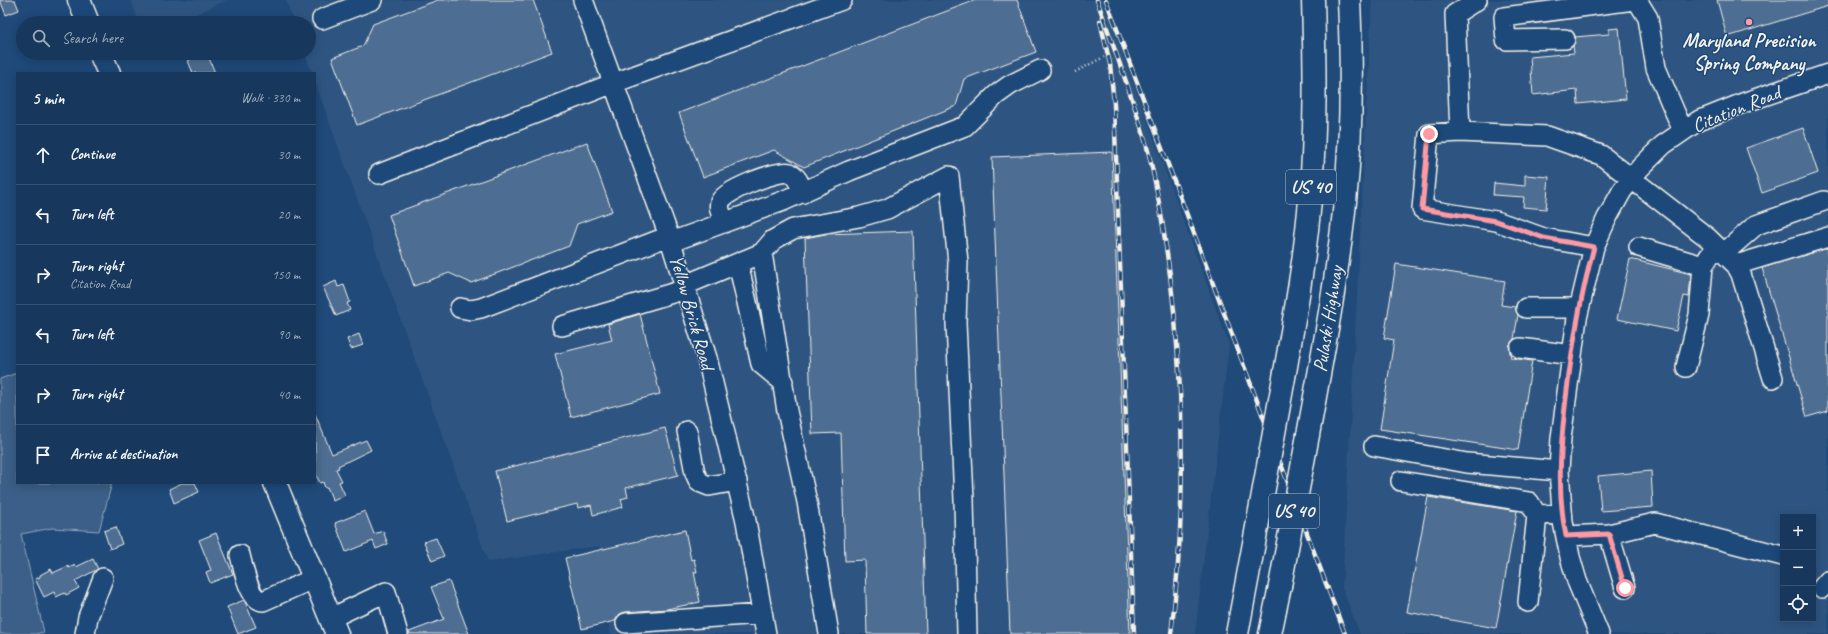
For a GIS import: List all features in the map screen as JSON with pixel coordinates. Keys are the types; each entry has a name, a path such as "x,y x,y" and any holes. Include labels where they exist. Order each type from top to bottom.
{"main road":[{"path":"79,0 85,16"},
{"name":"Pulaski Highway","path":"1237,634 1285,372 1305,252 1314,129 1315,66 1313,0"},
{"name":"Pulaski Highway","path":"1270,634 1308,435 1335,278 1345,202 1350,131 1349,0"},
{"path":"103,60 108,72"},
{"path":"275,484 334,626"}],"street":[{"path":"322,19 372,0"},
{"name":"Yellow Brick Road","path":"583,0 670,239 707,358 746,521 766,634"},
{"path":"379,174 614,83 842,0"},
{"path":"1460,132 1455,14 1477,0"},
{"path":"1566,39 1506,40 1504,17 1634,0"},
{"path":"1637,0 1648,18 1656,68 1683,131"},
{"path":"460,308 471,310 480,308 670,239 724,223 803,193 849,171 965,126 996,95 1010,85 1040,70"},
{"name":"Citation Road","path":"1599,634 1577,581 1562,514 1559,471 1561,438 1579,308 1594,247 1607,218 1622,191 1640,168 1663,145 1698,121 1743,103 1828,74"},
{"path":"1594,247 1544,238 1496,221 1422,209 1429,134 1460,132 1546,136 1601,155 1632,178 1725,254 1741,274 1773,378"},
{"path":"724,223 720,200 724,195 772,174 788,172 796,177 803,193"},
{"path":"562,326 685,287 762,253 773,240 793,229 859,217 887,208 949,176 958,262 956,323 964,500 967,634"},
{"path":"1639,247 1703,266 1725,254 1756,225 1824,201"},
{"path":"1725,254 1828,237"},
{"path":"762,253 783,382 807,502 829,634"},
{"path":"738,263 761,364 783,382"},
{"path":"1686,367 1699,314 1703,266"},
{"path":"1526,308 1579,308"},
{"path":"1520,348 1572,355"},
{"path":"687,431 695,473 699,482 709,486 737,481"},
{"path":"1374,446 1467,463 1559,471"},
{"path":"1401,481 1529,502 1537,515 1528,602"},
{"path":"1537,515 1562,514"},
{"path":"1566,536 1609,534 1654,523 1780,555"},
{"path":"1609,534 1625,588"},
{"path":"240,555 246,580 254,598 258,601 263,602 315,578"},
{"path":"85,634 88,616 103,578"},
{"path":"334,626 386,592 398,634"},
{"path":"626,624 762,614"}],"path":[{"path":"1075,72 1104,58"}],"shaded area":[{"path":"131,0 227,0 192,16 137,16"},
{"path":"286,0 1103,0 1229,345 1195,634 610,634 599,546 488,562 316,85 316,72 312,72 307,60 316,60 316,16 292,16"},
{"path":"1372,0 1828,0 1828,634 1360,634 1342,588"},
{"path":"16,373 16,484 112,484 99,531 52,528 21,534 44,632 35,634 0,634 0,379"}],"building":[{"path":"0,0 15,0 19,10 6,15"},
{"path":"438,0 533,0 552,52 357,125 332,58 363,46 373,24"},
{"path":"976,0 1017,0 1036,52 964,79 956,106 804,167 774,150 703,177 679,113"},
{"name":"Maryland Precision Spring Company","path":"1717,0 1828,0 1828,6 1727,37"},
{"path":"1619,28 1626,99 1578,104 1577,90 1533,95 1530,57 1574,53 1573,46 1575,37 1609,34 1609,29"},
{"path":"210,60 215,72 193,72 188,61"},
{"path":"1803,128 1818,173 1762,193 1746,148"},
{"path":"587,142 612,211 577,224 569,246 471,283 449,273 414,286 389,215"},
{"path":"1112,152 1130,634 1010,634 992,157"},
{"path":"1525,175 1549,177 1546,209 1523,207 1524,197 1493,195 1494,183 1525,186"},
{"path":"913,231 926,634 867,634 865,560 845,561 841,433 812,434 805,238 825,234"},
{"path":"1828,248 1828,411 1807,417 1762,268"},
{"path":"1630,259 1691,274 1689,297 1684,296 1676,331 1617,319"},
{"path":"1396,264 1505,281 1501,305 1515,307 1518,315 1514,339 1509,346 1511,358 1532,361 1518,450 1380,429 1394,340 1384,338"},
{"path":"336,281 338,287 344,285 350,302 347,303 350,310 336,316 323,287"},
{"path":"640,314 660,394 571,417 555,354 612,340 608,324"},
{"path":"359,334 363,345 351,349 347,339"},
{"path":"316,416 332,454 366,440 371,450 338,466 339,468 336,469 342,481 339,482 345,495 333,501 327,487 325,488 323,482 320,483 316,475"},
{"path":"665,428 678,475 626,488 628,497 621,499 623,507 593,515 591,505 578,508 577,504 507,521 495,471"},
{"path":"1651,471 1653,507 1601,511 1598,476"},
{"path":"180,484 195,484 199,492 174,503 169,489"},
{"path":"1428,497 1517,511 1496,628 1407,612"},
{"path":"365,511 374,534 383,531 388,544 376,549 373,541 346,552 335,523"},
{"path":"116,527 122,544 110,549 104,531"},
{"path":"685,530 691,560 694,559 697,572 694,572 700,602 667,609 625,612 620,614 615,621 582,629 565,558"},
{"path":"216,533 233,574 210,583 206,572 211,570 199,540"},
{"path":"436,538 444,556 432,561 424,542"},
{"path":"93,559 98,569 75,581 79,588 66,595 65,593 56,597 54,592 44,597 35,579 40,577 40,575 51,569 53,573 68,566 69,568 75,565 76,567"},
{"path":"449,581 469,634 409,634 409,632 444,619 431,587"},
{"path":"244,600 256,627 238,634 227,607"}],"railway":[{"path":"1097,0 1142,128 1158,195 1170,275 1179,365 1182,454 1179,544 1171,634"},
{"path":"1106,0 1345,634"},
{"path":"1100,21 1110,64 1114,104 1134,634"}],"place":[{"name":"Maryland Precision Spring Company","path":"1749,22"}],"route":[{"path":"1429,134 1422,209 1496,221 1544,238 1594,247 1586,273 1577,318 1561,438 1559,471 1563,522 1566,536 1609,534 1625,588"}]}
